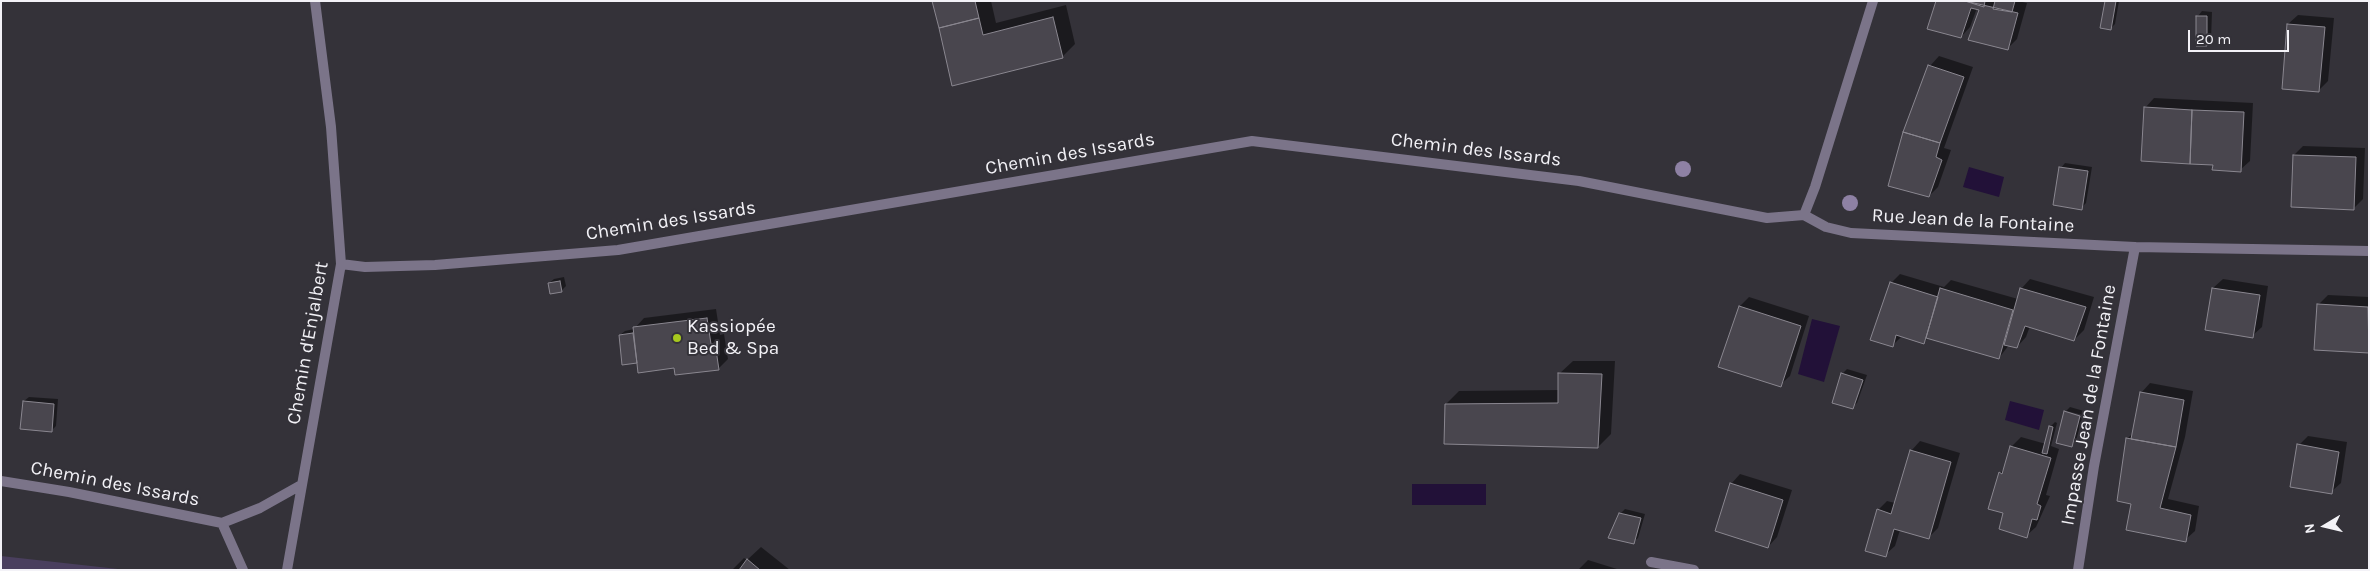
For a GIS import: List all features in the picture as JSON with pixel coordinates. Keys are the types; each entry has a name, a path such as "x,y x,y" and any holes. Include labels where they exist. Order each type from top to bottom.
{"street":[{"name":"Chemin d'Enjalbert","path":"287,570 341,264 329,110 315,1"},
{"path":"1804,215 1815,187 1873,1"},
{"name":"Chemin des Issards","path":"341,264 365,267 435,265 618,250 1252,141 1579,181 1767,218 1804,215"},
{"name":"Rue Jean de la Fontaine","path":"1804,215 1826,227 1851,232 2135,247 2369,251"},
{"name":"Impasse Jean de la Fontaine","path":"2078,570 2094,466 2135,247"},
{"name":"Chemin des Issards","path":"1,482 69,492 222,523 260,508 301,485"},
{"name":"Chemin des Issards","path":"222,523 243,570"},
{"path":"1651,562 1694,570"}],"shaded area":[{"path":"1969,167 2004,177 1999,197 1963,187"},
{"path":"1812,319 1840,326 1824,382 1798,374"},
{"path":"2010,401 2044,410 2039,430 2005,420"},
{"path":"1412,484 1486,484 1486,505 1412,505"},
{"path":"1,556 118,569 1,570"}],"building":[{"path":"932,1 975,1 979,18 939,28"},
{"path":"1936,1 1965,1 2018,13 2008,50 1968,40 1979,10 1971,8 1961,38 1927,29"},
{"path":"1965,1 1985,1 1984,7"},
{"path":"1995,1 2015,1 2012,12 1993,9"},
{"path":"2105,1 2116,1 2111,30 2100,28"},
{"path":"2196,16 2207,16 2207,46 2196,46"},
{"path":"1053,17 1063,58 952,86 939,28 979,18 983,35"},
{"path":"2287,24 2325,27 2319,92 2282,89"},
{"path":"1928,65 1964,77 1940,143 1903,132"},
{"path":"2144,107 2192,110 2190,164 2141,161"},
{"path":"2192,110 2244,112 2241,172 2212,170 2213,165 2190,164"},
{"path":"1903,132 1940,143 1936,157 1942,160 1929,197 1888,186"},
{"path":"2293,155 2356,157 2354,210 2291,207"},
{"path":"2059,167 2088,171 2082,210 2053,205"},
{"path":"560,281 562,292 550,294 548,283"},
{"path":"1890,282 1938,297 1924,344 1896,335 1893,347 1870,340"},
{"path":"1940,288 2013,310 1999,359 1926,338"},
{"path":"2020,288 2086,307 2074,341 2025,326 2017,348 2004,345"},
{"path":"2212,288 2260,295 2253,338 2205,330"},
{"path":"2317,304 2368,307 2369,353 2314,350"},
{"path":"1739,306 1801,326 1781,387 1718,367"},
{"path":"707,318 711,344 715,343 719,370 675,375 674,368 638,373 633,327"},
{"path":"633,333 637,363 622,365 619,335"},
{"path":"1558,373 1602,374 1598,448 1444,444 1445,404 1558,403"},
{"path":"1841,373 1863,380 1853,409 1832,403"},
{"path":"2140,392 2184,400 2176,447 2131,439"},
{"path":"23,401 54,404 52,432 20,429"},
{"path":"2064,411 2080,416 2072,447 2056,443"},
{"path":"2049,426 2053,427 2047,454 2042,453"},
{"path":"2126,438 2176,447 2160,508 2191,515 2186,542 2126,530 2131,504 2117,501"},
{"path":"2297,444 2339,452 2332,494 2290,487"},
{"path":"2010,446 2051,458 2037,504 2041,506 2037,520 2032,519 2027,538 1999,529 2003,513 1988,509 1999,472 2002,474"},
{"path":"1910,450 1951,462 1929,539 1894,529 1886,557 1865,551 1877,509 1891,514"},
{"path":"1730,483 1783,500 1768,548 1715,531"},
{"path":"1619,513 1641,518 1634,544 1608,538"},
{"path":"747,559 760,570 739,570"}],"place":[{"name":"Kassiopée Bed & Spa","path":"677,338"}]}
